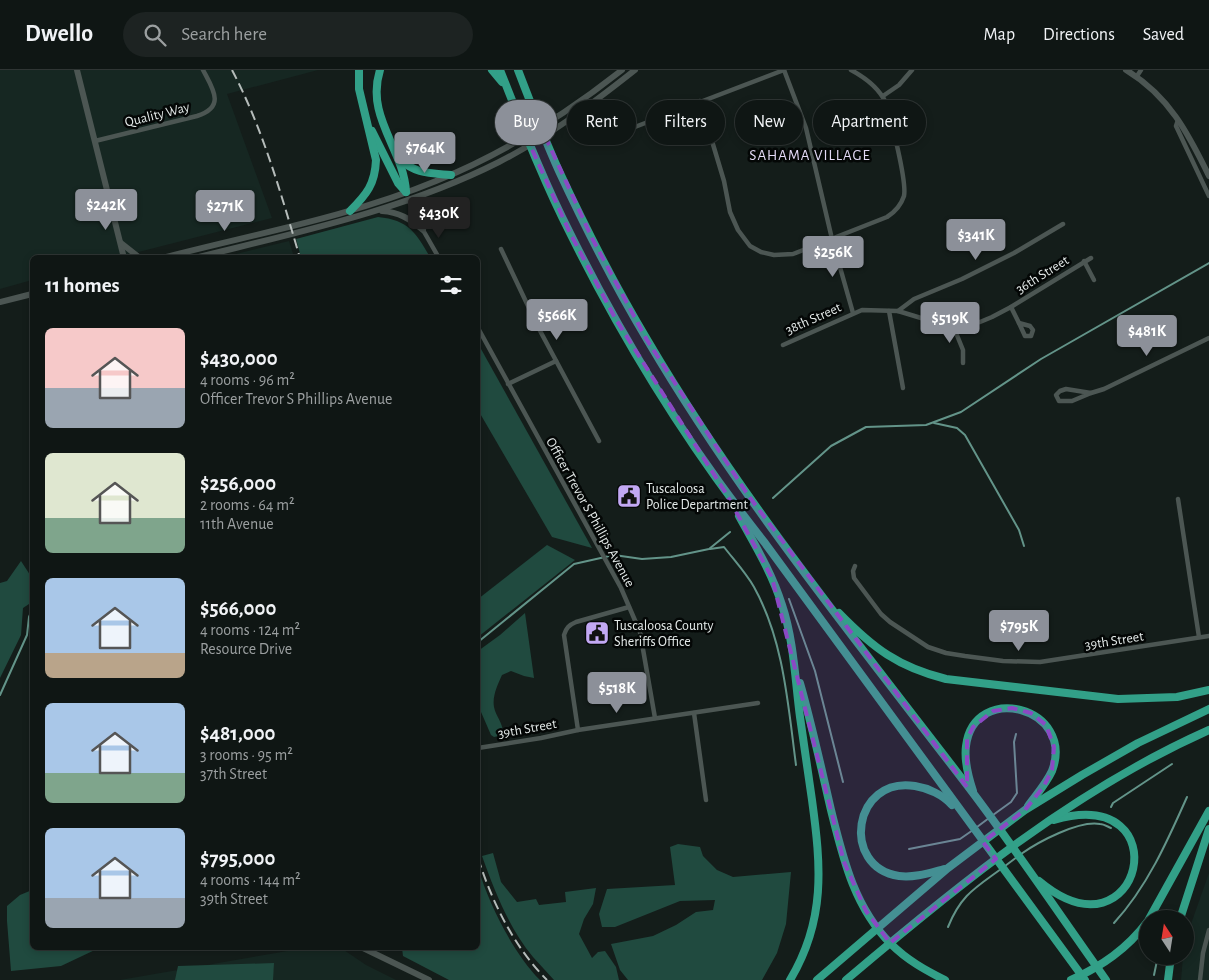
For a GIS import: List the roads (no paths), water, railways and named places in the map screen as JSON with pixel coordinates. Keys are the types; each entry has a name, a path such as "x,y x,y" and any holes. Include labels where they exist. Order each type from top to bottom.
{"highway":[{"path":"350,211 367,192 374,179 376,160 359,89 359,70"},
{"path":"380,70 376,81 376,101 384,129 406,180 406,192"},
{"path":"492,70 507,88"},
{"path":"500,70 544,177 570,233 599,290 682,428 727,495 765,543 1085,980"},
{"path":"518,70 558,169 610,273 647,340 698,421 748,495 820,594 974,795 1106,980"},
{"path":"368,123 398,183 406,192"},
{"path":"396,157 411,168 423,173 451,175"},
{"path":"727,495 772,578 782,605 795,667 844,862 859,898 873,922 899,951 920,967 945,980"},
{"path":"820,594 860,635 876,648 909,667 946,679 1118,699 1177,696 1209,690"},
{"path":"790,980 807,943 813,924 817,905 819,876 818,847 799,714 795,667"},
{"path":"974,795 968,773 966,752 968,739 973,727 993,711 1006,708 1025,710 1036,716 1046,725 1053,739 1055,756 1048,778 1025,810"},
{"path":"817,980 948,868 1025,810 1138,743 1209,709"},
{"path":"846,980 942,900 1044,823 1122,774 1154,756 1209,730"},
{"path":"948,868 912,876 893,875 882,869 872,861 862,844 860,831 862,819 867,807 880,793 904,785 917,786 935,793 950,802 963,815"},
{"path":"1154,910 1209,811"},
{"path":"1030,874 1056,894 1086,905 1099,904 1117,896 1126,886 1132,874 1134,856 1130,840 1122,828 1111,819 1093,814 1081,814 1044,823"},
{"path":"1183,910 1209,829"},
{"path":"1071,980 1104,963 1139,932"},
{"path":"1168,980 1170,965"}],"main road":[{"path":"77,70 123,255"},
{"path":"207,255 328,221 350,211 451,175 497,152 568,110 622,70"},
{"path":"174,255 242,238 375,211 410,201 463,179 525,148 572,118 635,70"},
{"path":"1126,70 1153,89 1178,118 1209,176"},
{"path":"406,192 410,201"},
{"path":"375,211 399,214 411,220 423,230"},
{"path":"120,243 136,255"},
{"path":"0,302 30,294"},
{"path":"367,950 429,980"}],"street":[{"name":"Quality Way","path":"95,141 197,116 209,110 214,105 215,92 204,70"},
{"path":"705,100 784,70 806,128 832,238 853,313"},
{"path":"713,145 724,181 730,212 738,230 745,241 761,252 780,255 793,254 887,217 897,209 903,197 903,178 888,110 883,96 870,82 851,70"},
{"path":"883,96 899,86 912,70"},
{"path":"1136,76 1141,70"},
{"path":"762,78 764,72"},
{"path":"1178,118 1176,126 1209,196"},
{"path":"410,201 437,255"},
{"path":"898,311 914,299 1014,254 1064,224"},
{"path":"501,249 598,441"},
{"name":"36th Street","path":"888,310 952,323 968,324 980,322 1011,307 1091,258"},
{"path":"1084,261 1094,280"},
{"path":"1011,307 1019,323"},
{"name":"38th Street","path":"783,345 862,310 888,310"},
{"path":"888,310 903,388"},
{"path":"952,323 963,350 963,363"},
{"name":"Officer Trevor S Phillips Avenue","path":"480,332 629,607 640,632 655,718"},
{"path":"1091,393 1066,389 1056,395 1059,401 1078,400 1209,338"},
{"path":"508,384 556,360"},
{"path":"1178,499 1199,637"},
{"name":"39th Street","path":"854,566 854,578 881,614 928,647 946,653 1003,660 1040,662 1209,636"},
{"path":"578,730 564,635 565,631 570,624 629,607"},
{"name":"39th Street","path":"480,748 578,730 758,703"},
{"path":"694,713 706,800"},
{"path":"1200,980 1201,962 1209,930"}],"waterway":[{"path":"773,498 831,446 866,427 926,425 961,412 1041,359 1209,263"},
{"path":"934,423 957,428 965,435 1019,530 1024,546"},
{"path":"480,640 574,564 614,555 642,559 671,557 709,549 730,532"},
{"path":"710,549 724,547 751,582 764,608 772,629 783,674 796,765"},
{"path":"789,599 815,671 843,782"},
{"path":"0,695 27,635 30,615"},
{"path":"993,815 1011,802 1017,793 1014,742 1016,734"},
{"path":"1111,807 1113,803 1172,764"},
{"path":"1114,923 1137,894 1146,879 1164,847 1187,797"},
{"path":"977,827 989,818"},
{"path":"1021,854 1048,838 1081,825 1101,824 1111,828"},
{"path":"909,849 960,839 973,830"},
{"path":"1005,866 1017,857"},
{"path":"948,927 958,907 970,893 1001,869"},
{"path":"1154,975 1156,965"}],"railway":[{"path":"232,70 262,139 299,255"},
{"path":"480,864 505,923 524,953 547,980"}],"place":[{"name":"Tuscaloosa Police Department","path":"629,496"},
{"name":"Tuscaloosa County Sheriffs Office","path":"597,633"}],"district":[{"name":"SAHAMA VILLAGE","path":"810,155"}]}
